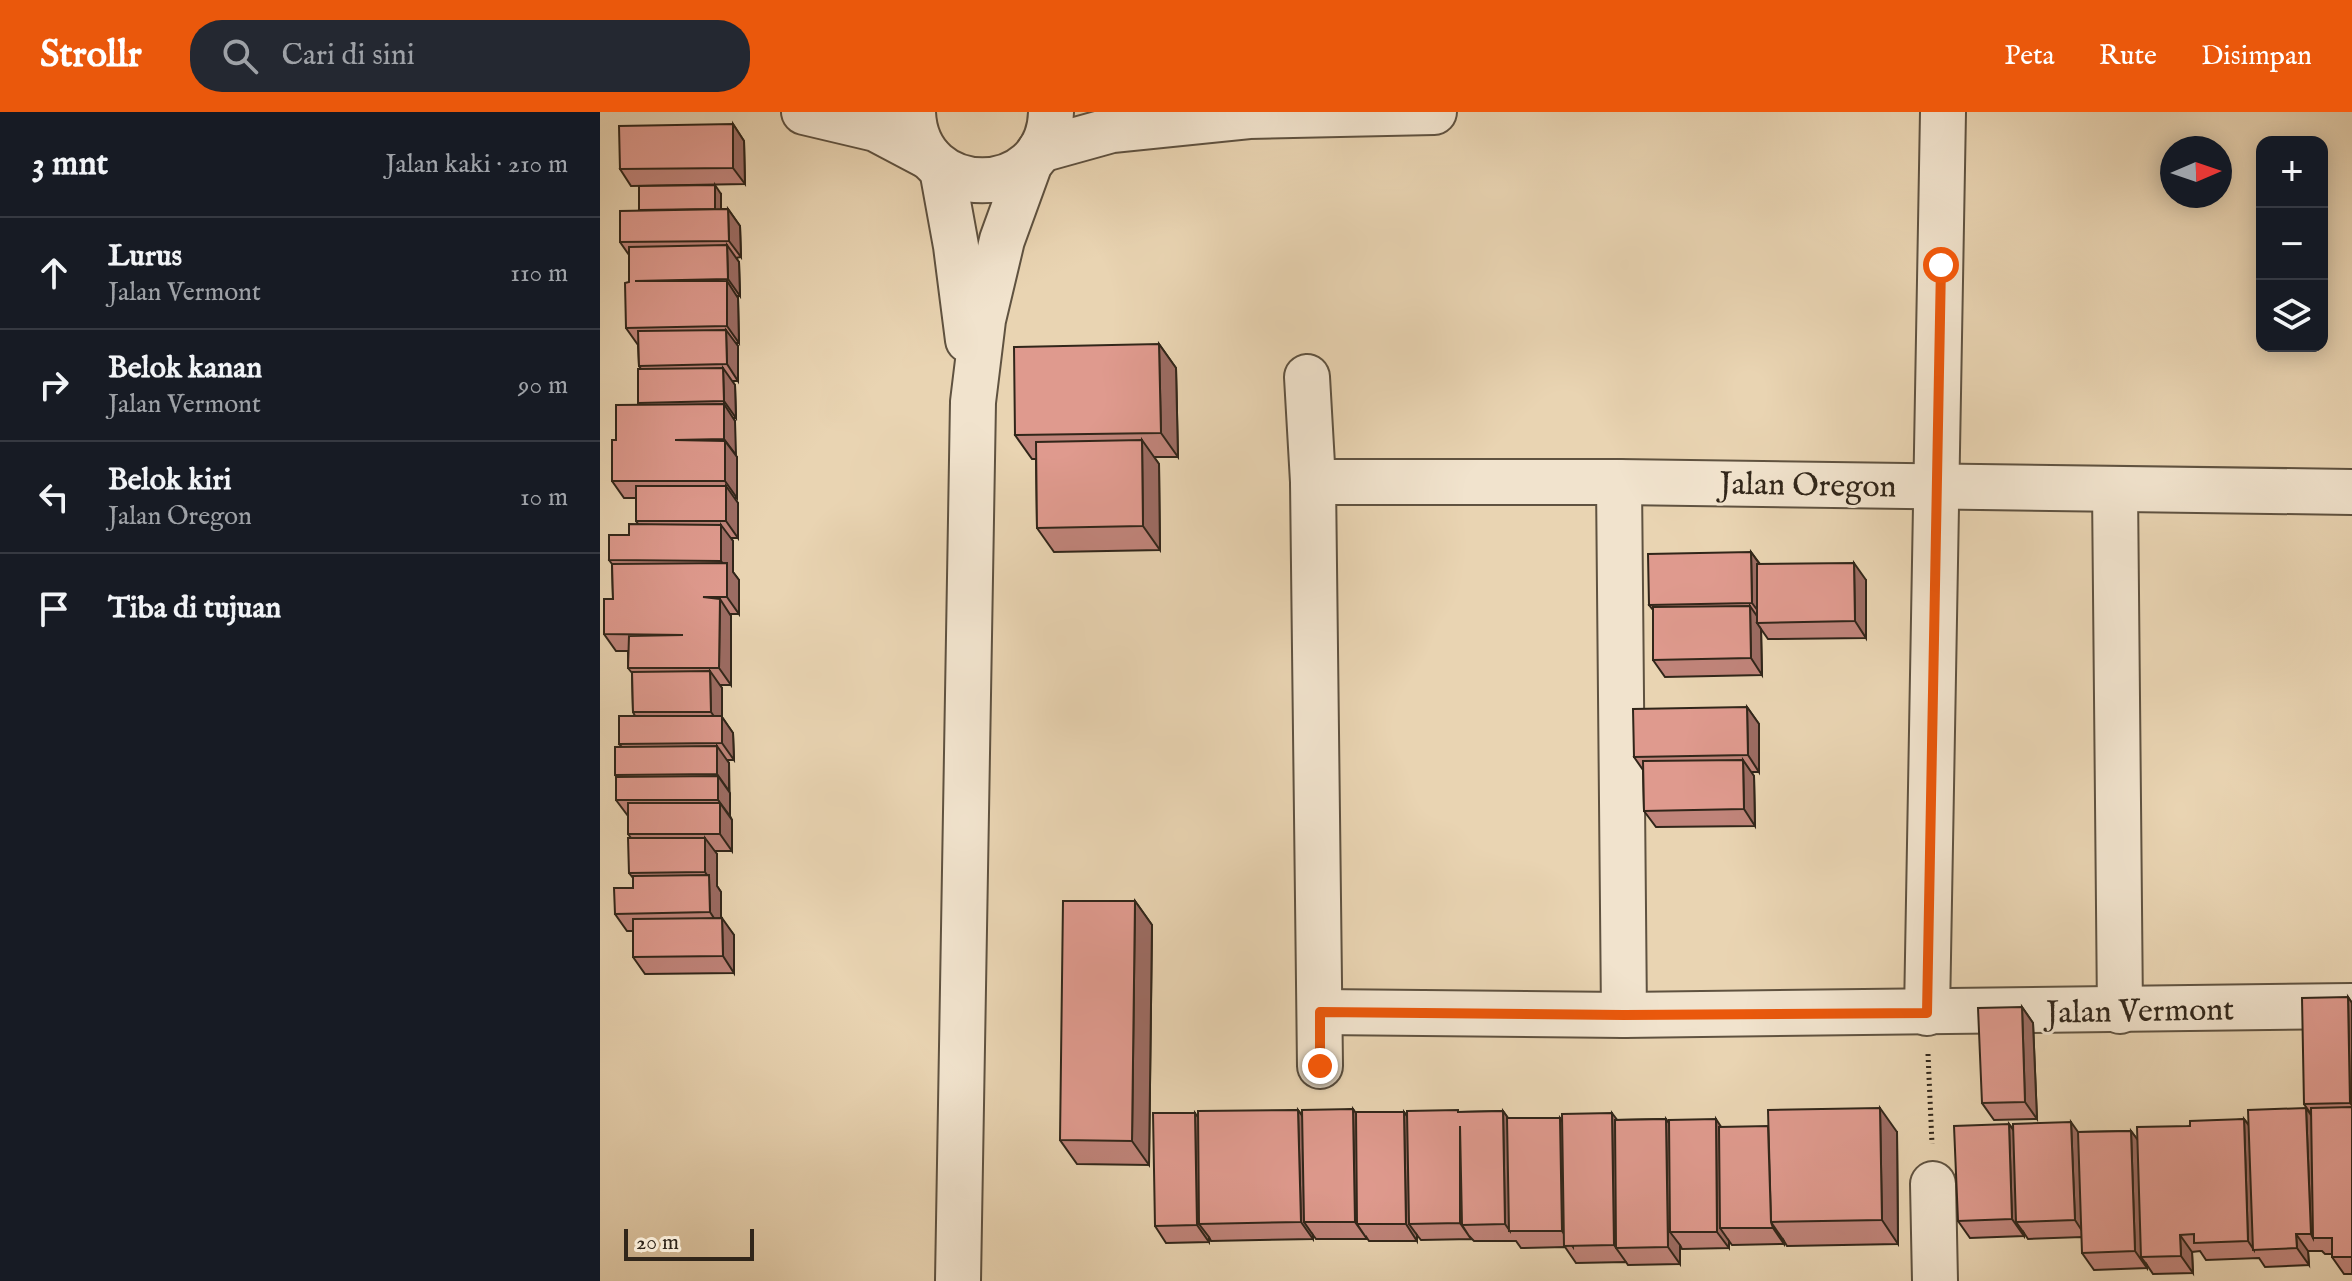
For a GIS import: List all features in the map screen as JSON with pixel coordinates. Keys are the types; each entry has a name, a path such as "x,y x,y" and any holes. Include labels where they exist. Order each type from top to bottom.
{"street":[{"path":"804,112 876,129 963,180 987,182 1010,176 1040,142 1112,130 1235,114 1434,112"},
{"path":"913,112 919,141 936,163 956,246 973,402"},
{"path":"1927,1013 1943,112"},
{"path":"958,1281 973,402 983,320 1002,240 1040,142"},
{"path":"1307,377 1313,482 1320,1066"},
{"name":"Jalan Oregon","path":"1313,482 1619,482 2352,492"},
{"path":"1619,482 1624,1015"},
{"path":"2115,489 2120,1011"},
{"name":"Jalan Vermont","path":"1320,1012 1624,1015 2352,1006"},
{"path":"1933,1184 1935,1281"}],"path":[{"path":"1927,1013 1933,1184"}],"building":[{"path":"733,124 733,168 620,169 619,126"},
{"path":"715,185 715,209 639,210 639,186"},
{"path":"728,209 729,241 620,242 620,211"},
{"path":"727,245 728,279 635,281 727,281 727,326 626,328 625,283 629,282 629,247"},
{"path":"726,330 727,364 639,366 638,331"},
{"path":"1159,344 1161,433 1015,435 1014,347"},
{"path":"723,368 724,401 638,403 638,369"},
{"path":"724,404 724,439 675,440 725,441 725,481 612,481 616,405"},
{"path":"1142,440 1143,526 1037,528 1036,442"},
{"path":"636,486 726,486 726,521 636,521"},
{"path":"629,524 721,525 721,561 609,560 609,535 629,535"},
{"path":"1751,552 1752,603 1649,605 1648,554"},
{"path":"727,563 727,597 703,597 720,599 719,668 628,668 629,636 683,635 604,634 604,599 613,599 612,564"},
{"path":"1854,563 1855,621 1757,623 1757,564"},
{"path":"1750,606 1751,658 1653,660 1653,607"},
{"path":"710,671 711,712 633,712 632,672"},
{"path":"1747,707 1748,755 1634,757 1633,709"},
{"path":"619,716 722,716 722,743 619,744"},
{"path":"717,746 717,774 615,775 615,747"},
{"path":"1743,760 1744,809 1644,811 1643,761"},
{"path":"718,776 718,800 616,800 616,777"},
{"path":"628,803 720,803 720,834 628,834"},
{"path":"628,838 705,838 705,872 629,873"},
{"path":"709,875 710,912 615,914 614,888 633,888 633,876"},
{"path":"1063,901 1135,901 1132,1141 1060,1140"},
{"path":"722,918 723,956 633,957 633,919"},
{"path":"2348,997 2350,1103 2304,1104 2302,998"},
{"path":"2022,1007 2025,1102 1982,1103 1978,1008"},
{"path":"2352,1107 2352,1257 2332,1257 2332,1238 2313,1238 2311,1108"},
{"path":"1880,1108 1882,1220 1771,1222 1768,1110"},
{"path":"2306,1108 2311,1234 2296,1234 2297,1248 2253,1250 2248,1110"},
{"path":"1353,1109 1355,1222 1304,1222 1302,1110"},
{"path":"1298,1110 1301,1222 1199,1224 1198,1111"},
{"path":"1407,1111 1503,1111 1505,1224 1462,1225 1460,1126 1460,1223 1409,1224"},
{"path":"1356,1112 1404,1112 1406,1224 1357,1224"},
{"path":"1153,1113 1195,1113 1197,1225 1155,1226"},
{"path":"1612,1113 1614,1245 1564,1246 1562,1114"},
{"path":"1507,1118 1560,1118 1562,1231 1509,1231"},
{"path":"1666,1119 1668,1247 1616,1248 1615,1120"},
{"path":"1716,1119 1717,1232 1670,1232 1669,1120"},
{"path":"2244,1119 2248,1241 2194,1243 2194,1234 2180,1235 2181,1256 2141,1257 2137,1127 2190,1126 2190,1121"},
{"path":"2071,1122 2075,1220 2016,1222 2013,1124"},
{"path":"2009,1124 2012,1219 1958,1221 1954,1126"},
{"path":"1768,1126 1773,1228 1720,1228 1719,1127"},
{"path":"2131,1131 2135,1251 2082,1253 2078,1132"}],"route":[{"path":"1320,1066 1320,1012 1624,1015 1927,1013 1941,265"}]}
